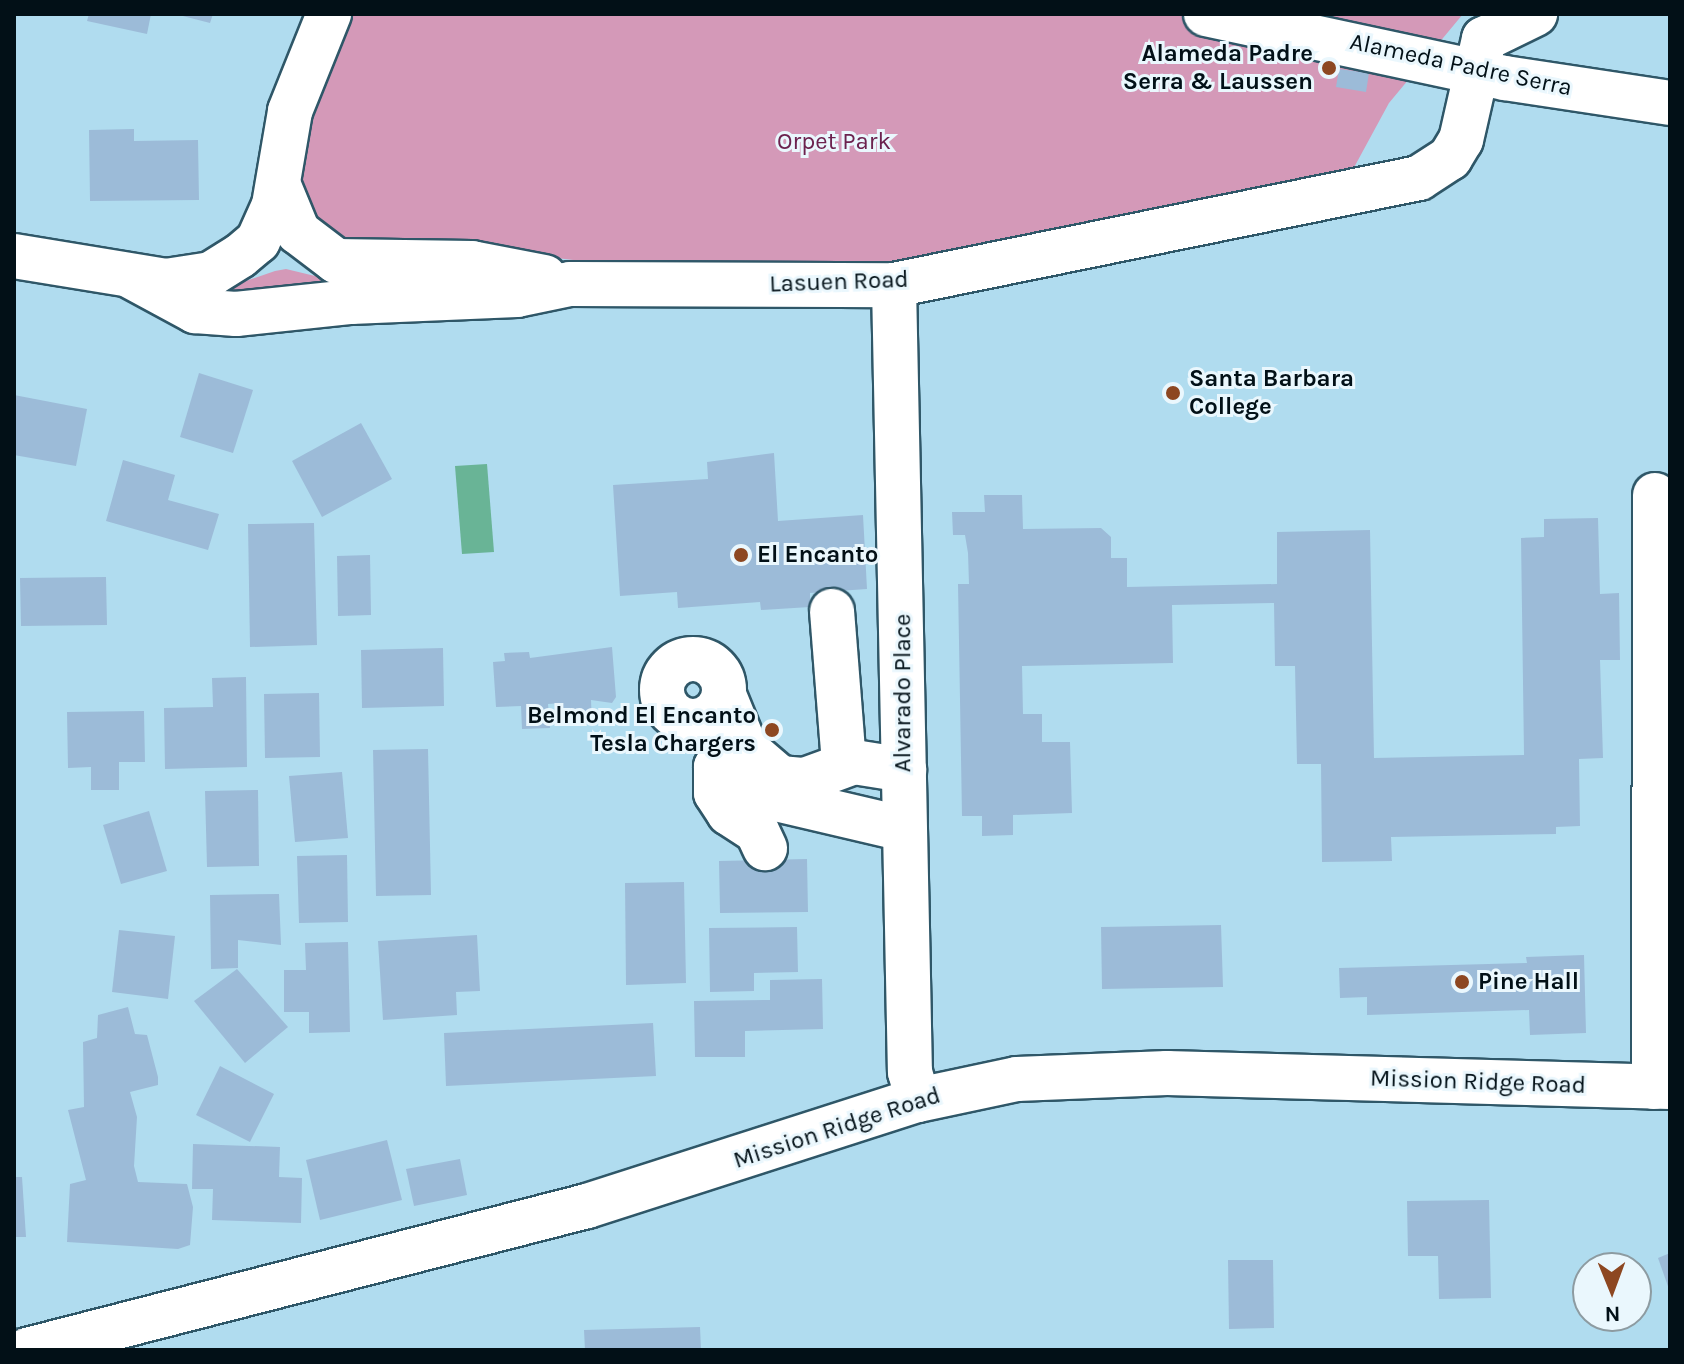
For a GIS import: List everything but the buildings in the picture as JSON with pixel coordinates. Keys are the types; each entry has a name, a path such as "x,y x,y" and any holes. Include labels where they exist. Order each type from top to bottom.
{"street":[{"name":"Lasuen Road","path":"14,256 132,277 178,280 227,266 258,241 279,186 290,111 329,14"},
{"name":"Alameda Padre Serra","path":"1206,14 1476,71 1670,103"},
{"name":"Lasuen Road","path":"132,277 195,311 227,314 517,295 570,284 894,285 1419,178 1450,158 1461,140 1484,39 1535,14"},
{"path":"279,186 298,232 336,261 472,263 570,284"},
{"name":"Alvarado Place","path":"894,285 910,1072 918,1100"},
{"path":"1655,495 1663,642 1650,872 1662,1087"},
{"path":"832,611 844,763"},
{"path":"708,708 778,802 904,829"},
{"path":"735,744 761,766 793,781 844,763 904,770"},
{"path":"735,744 716,767 716,793 729,813 757,831 765,848"},
{"name":"Mission Ridge Road","path":"27,1350 587,1206 918,1100 1017,1079 1101,1073 1662,1087"}],"green space":[{"name":"Orpet Park","path":"352,14 1463,14 1389,103 1351,173 922,264 666,271 472,248 328,239 303,202 301,137"},
{"path":"286,269 344,283 208,294 275,271"}],"shaded area":[{"path":"487,464 494,552 462,554 455,466"}],"place":[{"name":"Alameda Padre Serra & Laussen","path":"1329,68"},
{"name":"Santa Barbara College","path":"1173,393"},
{"name":"El Encanto","path":"741,555"},
{"name":"Belmond El Encanto Tesla Chargers","path":"772,730"},
{"name":"Pine Hall","path":"1462,982"}]}
